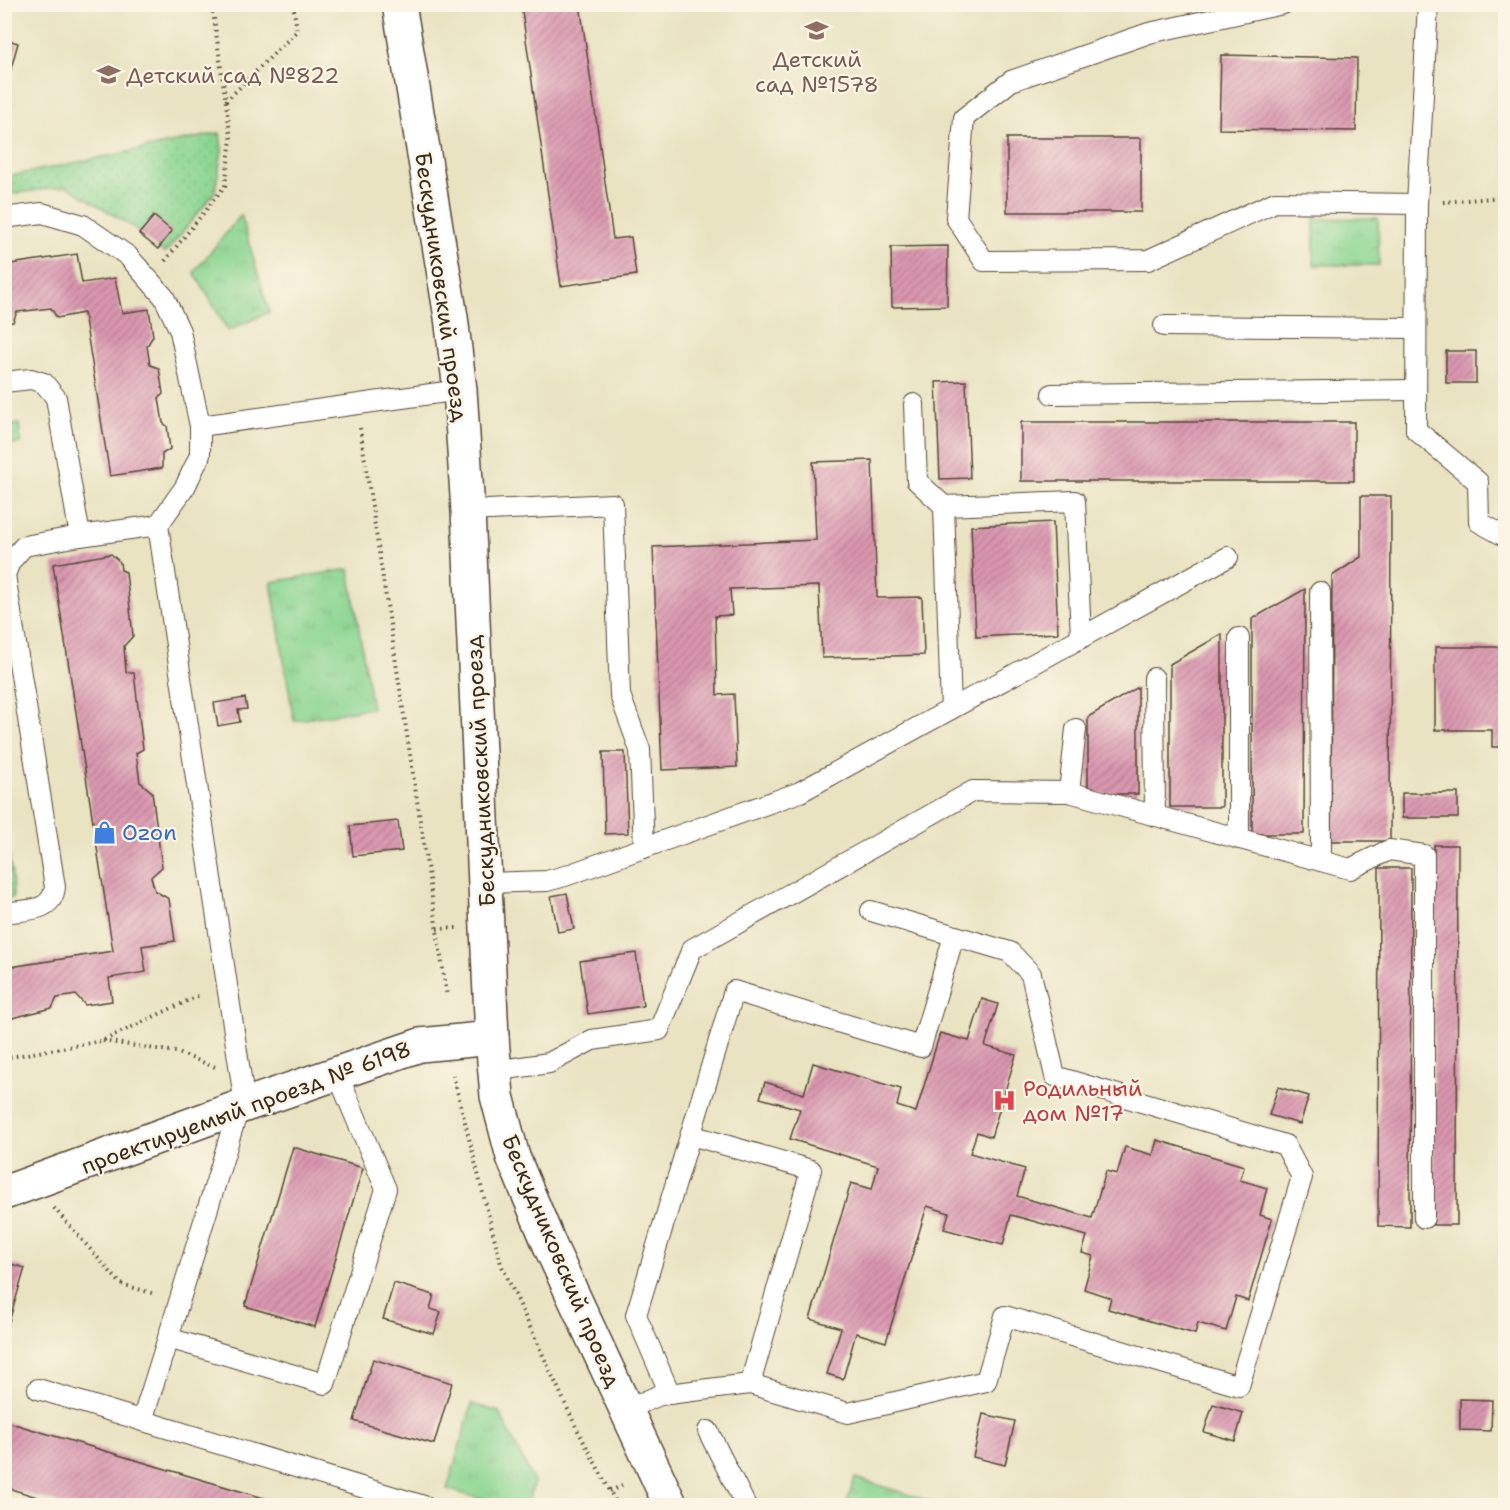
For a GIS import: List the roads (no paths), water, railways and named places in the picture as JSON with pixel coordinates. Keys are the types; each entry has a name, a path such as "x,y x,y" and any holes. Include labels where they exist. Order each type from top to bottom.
{"street":[{"name":"Бескудниковский проезд","path":"399,4 451,317 460,390 468,511 492,1038 497,1096 513,1157 551,1248 671,1506"},
{"name":"проектируемый проезд № 6198","path":"4,1193 242,1097 337,1073 420,1045 492,1038"}],"lane":[{"path":"1283,4 1149,33 1011,81 964,118 956,218 984,261 1148,260 1275,202 1417,204"},
{"path":"1428,4 1417,204 1416,430 1478,483 1479,522 1506,537"},
{"path":"4,218 42,213 83,225 128,256 164,297 180,331 200,426 200,455 185,487 159,525 242,1097 142,1421"},
{"path":"1164,326 1416,328"},
{"path":"4,382 31,379 38,381 44,383 56,398 80,536"},
{"path":"200,426 460,390"},
{"path":"1052,394 1416,390"},
{"path":"914,404 917,481 944,506 1075,501 1081,638"},
{"path":"468,511 613,504 620,695 640,750 644,848"},
{"path":"944,506 951,709"},
{"path":"4,913 47,906 54,899 55,887 5,575 10,562 24,546 159,525"},
{"path":"485,883 547,881 800,792 1228,557"},
{"path":"1320,592 1321,861"},
{"path":"1239,638 1239,839"},
{"path":"1154,678 1155,816"},
{"path":"1069,792 1076,729"},
{"path":"494,1071 549,1063 592,1040 659,1030 692,949 973,791 1069,792 1350,869 1389,850 1424,855 1424,1218"},
{"path":"625,1410 660,1395 750,1384 848,1413 986,1381 1005,1316 1239,1386 1302,1177 1285,1145 1055,1076 1031,974 1010,952 871,911"},
{"path":"670,1394 636,1315 734,992 921,1047 954,936"},
{"path":"168,1338 325,1384 386,1189 337,1073"},
{"path":"691,1135 811,1170 750,1384"},
{"path":"38,1389 424,1506"},
{"path":"708,1431 746,1506"}],"place":[{"name":"Детский сад №1578","path":"817,30"},
{"name":"Детский сад №822","path":"108,75"},
{"name":"Ozon","path":"104,832"},
{"name":"Родильный дом №17","path":"1005,1101"}]}
